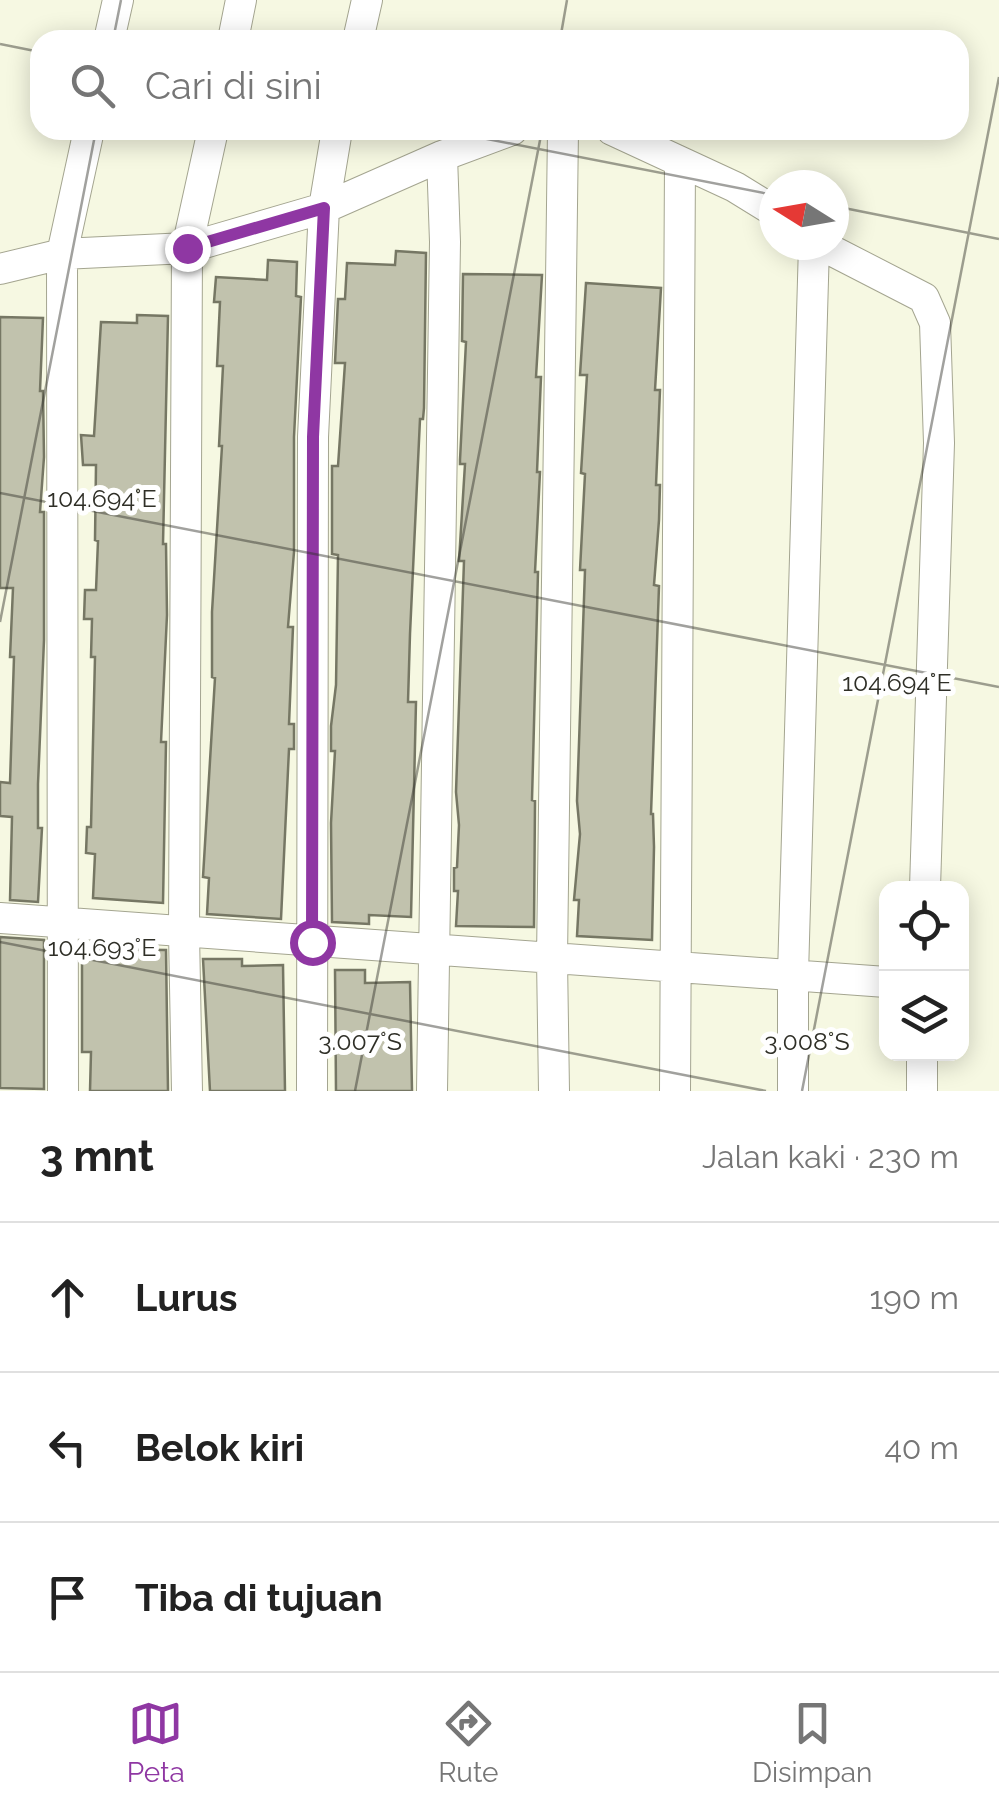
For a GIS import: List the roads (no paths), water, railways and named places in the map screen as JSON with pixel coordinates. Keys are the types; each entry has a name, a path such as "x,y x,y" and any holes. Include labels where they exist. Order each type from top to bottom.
{"street":[{"path":"111,30 118,0"},
{"path":"235,30 242,0"},
{"path":"360,30 367,0"},
{"path":"63,1091 62,254 87,140"},
{"path":"187,1091 187,248 211,140"},
{"path":"312,1091 313,437 324,208 335,140"},
{"path":"0,269 62,254 187,248 324,208 485,140"},
{"path":"554,1091 552,959 563,140"},
{"path":"633,140 735,187 759,202"},
{"path":"432,1091 445,262 442,156"},
{"path":"675,1091 680,162"},
{"path":"793,1091 793,974 817,260"},
{"path":"847,260 924,298 934,323 939,443 925,881"},
{"path":"0,918 879,981"},
{"path":"922,1061 922,1091"}]}
